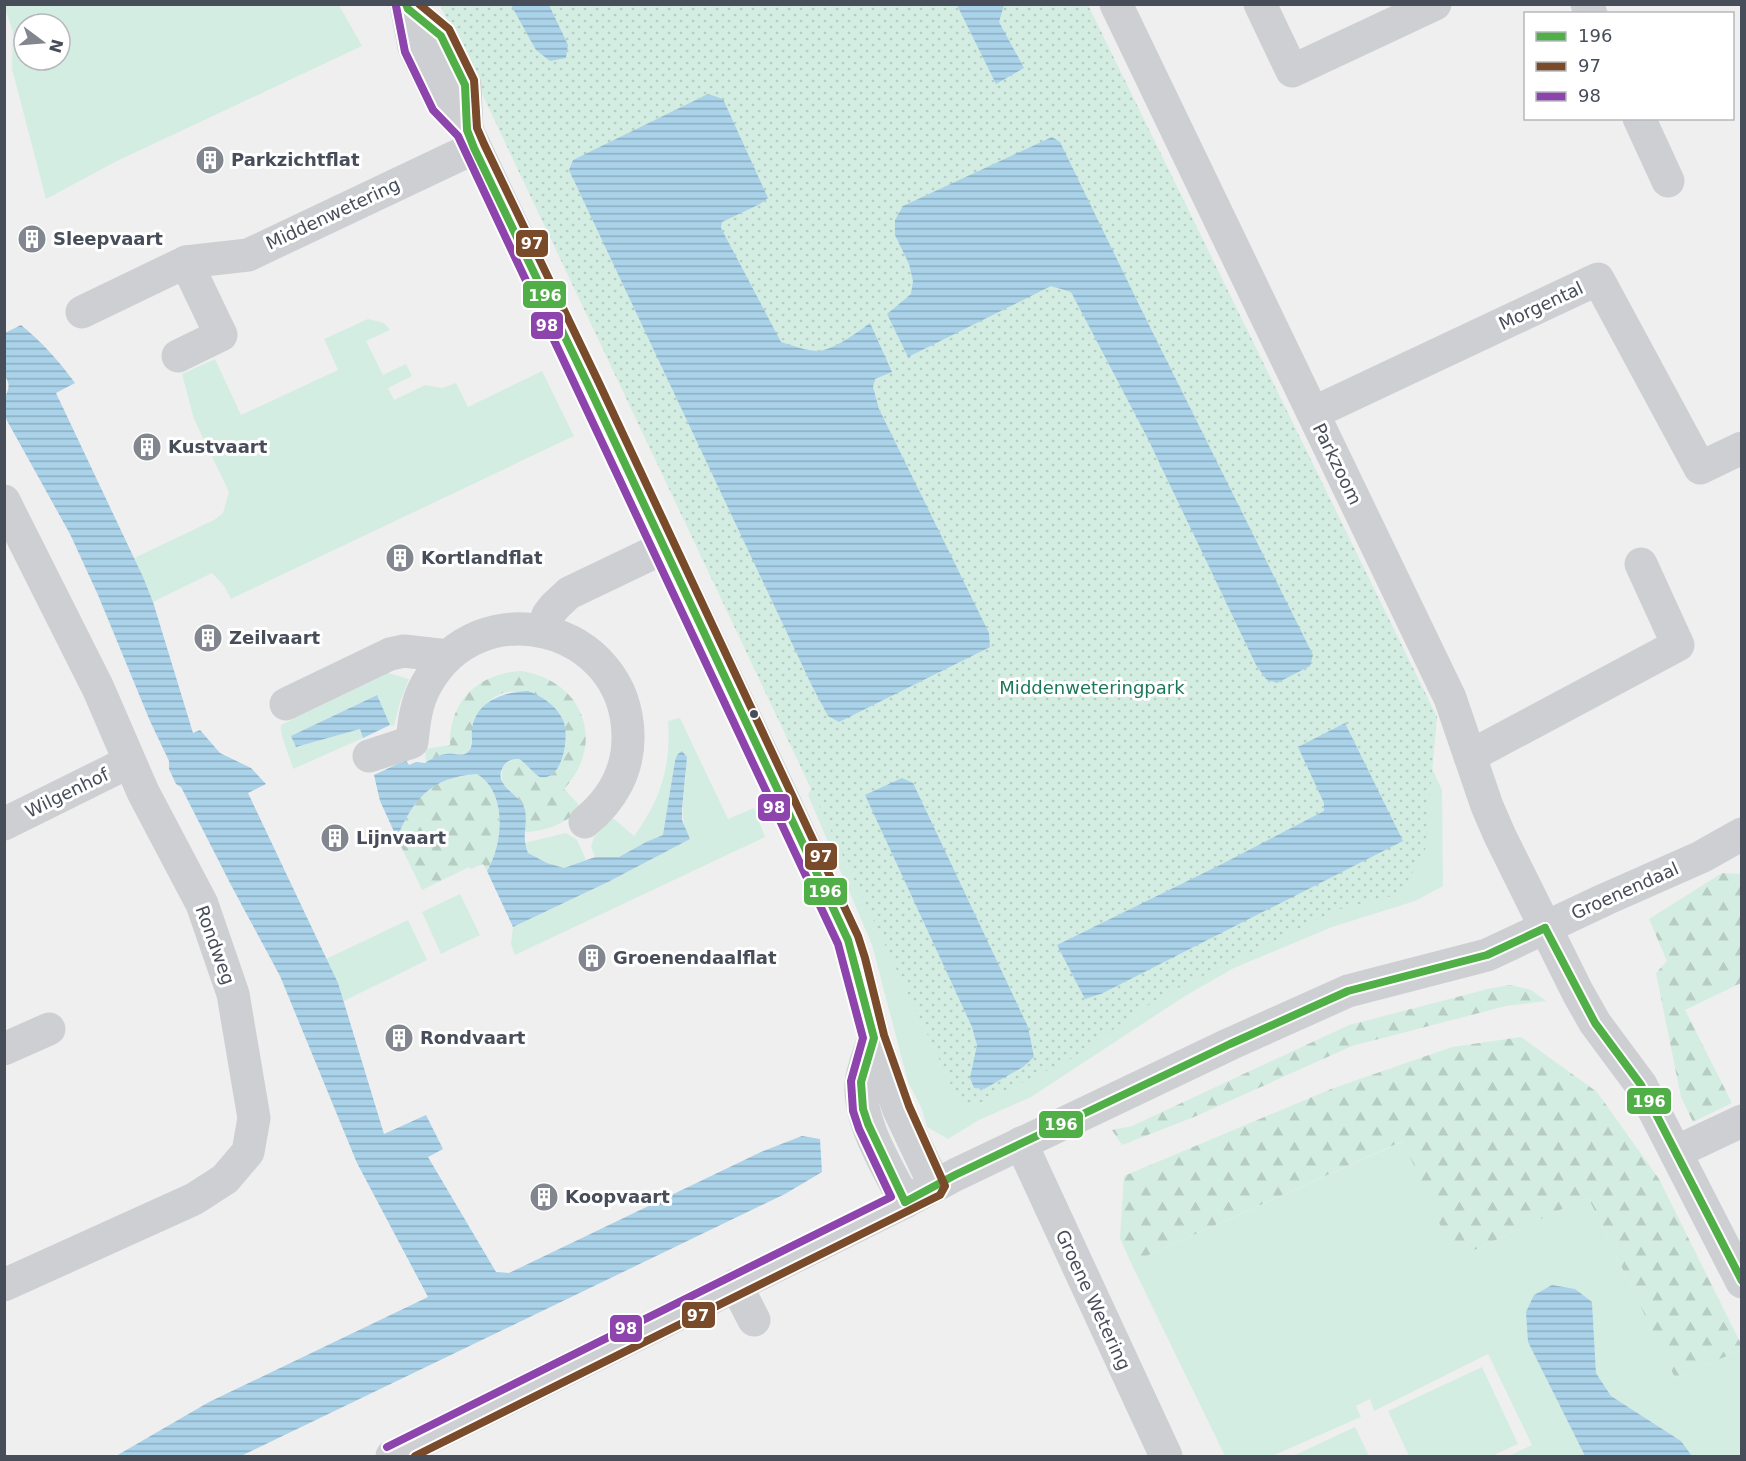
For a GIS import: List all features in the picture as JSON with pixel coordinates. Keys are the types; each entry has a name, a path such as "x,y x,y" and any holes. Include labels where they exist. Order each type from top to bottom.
{"street":[{"name":"Parkzoom","path":"1116,4 1450,698 1500,836 1545,928 1586,1008 1641,1085 1742,1282"},
{"path":"1260,4 1292,71 1436,4"},
{"path":"407,7 441,36 465,85 470,139 848,940 874,1038 900,1110 935,1186"},
{"path":"1641,120 1668,181"},
{"name":"Middenwetering","path":"82,312 186,262 248,255 470,139"},
{"path":"178,356 221,335 186,262"},
{"name":"Morgental","path":"1312,413 1598,279 1700,468 1742,448"},
{"name":"Rondweg","path":"4,501 98,688 143,792 202,904 233,994 255,1118 248,1152 225,1179 194,1198 4,1285"},
{"path":"542,631 548,615 569,593 663,548"},
{"path":"1470,756 1678,645 1641,564"},
{"path":"369,756 412,742 414,720 419,702 436,669 463,645 497,631 515,628 542,631 568,639 597,660 618,690 625,708 628,726 626,762 600,810 585,822"},
{"path":"286,704 390,654 404,651 448,656"},
{"name":"Wilgenhof","path":"4,824 129,762"},
{"name":"Groenendaal","path":"392,1456 434,1448 735,1285 1021,1143 1230,1044 1348,991 1487,955 1701,857 1742,834"},
{"path":"4,1049 49,1029"},
{"path":"874,1038 861,1082 863,1109 868,1125 905,1202"},
{"path":"1676,1152 1742,1122"},
{"name":"Groene Wetering","path":"1021,1143 1166,1456"},
{"path":"735,1285 754,1320"}],"green space":[{"path":"4,5 339,5 362,46 117,161 46,199 13,72 72,72 72,12 12,12 12,29"},
{"name":"Middenweteringpark","path":"440,5 1088,5 1437,717 1425,851 1400,894 1337,910 1162,996 1069,1060 973,1106 956,1095"},
{"path":"368,319 384,323 390,330 366,341 383,375 406,364 412,376 388,388 394,400 425,385 442,388 456,383 468,407 542,371 574,436 231,599 224,586 212,573 153,602 134,558 214,520 223,513 229,492 194,419 182,374 215,359 241,415 338,370 324,339"},
{"path":"522,671 543,677 560,687 573,700 582,716 586,734 584,752 577,771 564,789 583,809 555,825 524,832 523,809 503,783 502,773 504,766 514,759 519,759 532,768 563,721 551,704 516,692 503,693 483,707 477,716 469,751 462,754 445,755 426,763 425,749 450,745 455,715 469,692 492,677"},
{"path":"388,673 409,679 394,726 390,725 376,695 292,736 296,747 360,729 363,738 293,769 281,725"},
{"path":"1390,676 1442,790 1443,886 1415,901 1332,927 1234,968 1185,996 1031,1097 979,1120 948,1139 927,1127 921,1107 908,1082 872,945 808,795 812,787"},
{"path":"680,718 728,819 754,808 765,837 515,955 511,944 513,927 608,882 689,839 683,814 686,774 675,761 664,835 619,857 595,857 591,847 594,837 613,818 634,836 651,809 662,782 668,753 668,721"},
{"path":"477,774 494,793 500,820 497,847 487,871 483,864 471,869 469,867 422,890 397,838 403,824 417,801 436,785 461,776"},
{"path":"566,833 577,840 586,860 564,868 558,867 533,857 528,853 524,843"},
{"path":"1722,873 1741,874 1741,983 1685,1010 1732,1103 1693,1122 1681,1097 1656,973 1667,961 1649,919"},
{"path":"460,894 480,935 441,954 422,912"},
{"path":"408,920 427,960 344,1001 326,959"},
{"path":"1510,985 1531,990 1546,1001 1506,1006 1352,1046 1194,1117 1122,1145 1112,1130 1132,1126 1349,1025"},
{"path":"1521,1037 1597,1092 1659,1179 1741,1344 1741,1350 1675,1378 1588,1197 1455,1259 1403,1141 1131,1263 1120,1238 1124,1176 1331,1089 1452,1047"},
{"path":"1404,1141 1455,1259 1588,1197 1675,1378 1741,1350 1741,1456 1692,1456 1681,1441 1611,1396 1596,1373 1592,1302 1528,1342 1585,1456 1509,1456 1532,1445 1488,1354 1374,1411 1370,1399 1356,1406 1361,1417 1272,1456 1225,1456 1131,1263"},
{"path":"1482,1367 1518,1444 1492,1456 1409,1456 1388,1411"},
{"path":"1355,1427 1369,1456 1293,1456"}],"water":[{"path":"511,5 549,5 568,45 566,58 550,61 536,50"},
{"path":"957,5 1004,5 999,22 1024,68 996,84"},
{"path":"708,94 723,99 768,198 722,222 721,228 781,342 805,349 825,350 839,344 870,323 892,372 875,379 873,387 879,409 989,633 990,647 839,722 828,716 812,686 569,170 573,160"},
{"path":"1052,137 1060,142 1313,655 1310,666 1277,683 1266,679 1256,665 1147,437 1071,292 1051,286 908,357 887,314 911,294 913,281 909,264 895,235 895,220 903,206"},
{"path":"21,325 50,352 75,383 56,393 143,577 153,602 193,733 200,730 220,753 251,768 266,784 248,793 338,983 384,1134 426,1115 443,1149 428,1157 496,1272 509,1273 761,1152 802,1136 820,1139 822,1172 785,1194 241,1456 116,1456 209,1402 428,1297 357,1163 280,976 181,787 176,784 169,769 169,761 70,534 5,417 4,403 9,386 5,376 5,333"},
{"path":"528,691 544,699 557,710 563,720 566,736 563,756 554,772 548,777 538,776 519,759 506,763 503,767 501,779 504,785 525,810 525,841 528,853 547,863 564,868 595,857 619,857 663,835 675,761 677,755 682,751 687,757 682,820 690,839 608,882 513,927 487,871 497,847 500,819 494,793 487,783 477,774 461,776 436,785 417,801 397,838 380,801 374,775 406,760 409,765 416,762 425,763 435,757 449,754 461,755 468,752 471,747 472,729 479,711 501,696"},
{"path":"377,695 390,725 363,738 360,729 296,747 291,736"},
{"path":"1345,723 1403,841 1103,993 1085,999 1057,945 1324,811 1324,803 1298,747"},
{"path":"902,778 913,783 1028,1027 1034,1057 1023,1067 984,1089 974,1088 970,1078 977,1045 972,1027 865,795"},
{"path":"1552,1285 1575,1289 1592,1302 1596,1373 1611,1396 1681,1441 1692,1456 1585,1456 1528,1342 1526,1312 1534,1295"}],"transit line":[{"name":"196","path":"406,4 408,9 441,36 465,85 467,130 474,148 589,387 848,940 874,1038 861,1082 863,1109 905,1202"},
{"name":"97","path":"415,1456 940,1195 945,1186 909,1106 884,1035 858,936 599,383 484,144 477,128 474,80 449,29 419,4"},
{"name":"98","path":"387,1447 891,1197 853,1111 851,1081 863,1038 838,944 458,136 433,110 405,52 396,6"},
{"name":"196","path":"1545,928 1595,1023 1641,1085 1742,1281"},
{"name":"196","path":"905,1202 955,1175 1230,1044 1348,991 1487,955 1545,928"}],"place":[{"name":"Parkzichtflat","path":"210,160"},
{"name":"Sleepvaart","path":"32,239"},
{"name":"Kustvaart","path":"147,447"},
{"name":"Kortlandflat","path":"400,558"},
{"name":"Zeilvaart","path":"208,638"},
{"name":"Lijnvaart","path":"335,838"},
{"name":"Groenendaalflat","path":"592,958"},
{"name":"Rondvaart","path":"399,1038"},
{"name":"Koopvaart","path":"544,1197"}]}
